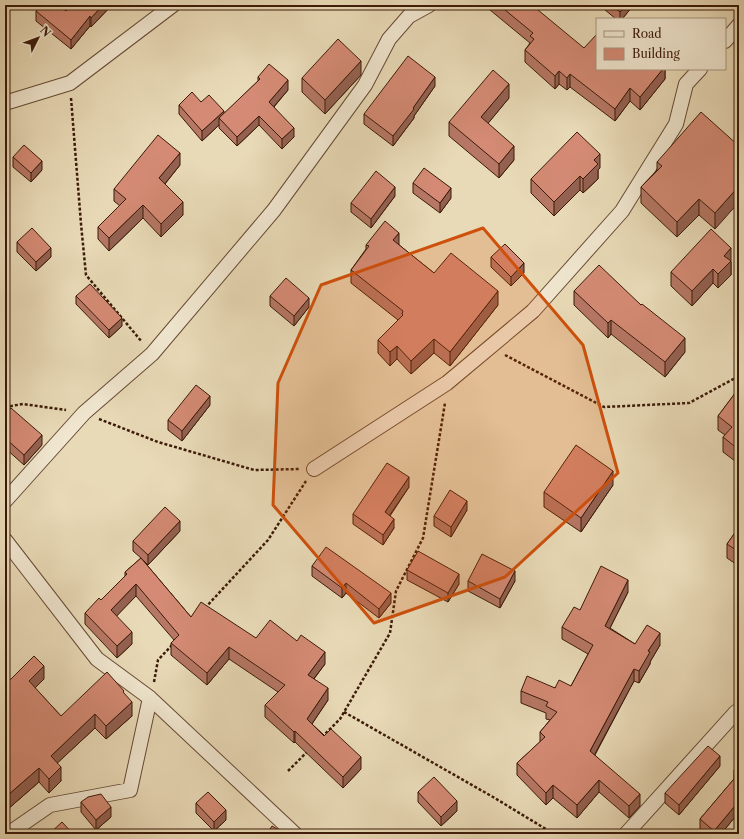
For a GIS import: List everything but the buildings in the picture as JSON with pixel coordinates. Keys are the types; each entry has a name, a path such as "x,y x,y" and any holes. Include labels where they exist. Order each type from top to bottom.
{"street":[{"path":"5,100 8,102 70,84 173,5"},
{"path":"5,501 84,413 152,354 274,210 365,85 389,39 409,16 429,5"},
{"path":"726,40 739,25"},
{"path":"314,469 448,383 533,311 622,210 676,124 686,84 699,70"},
{"path":"5,540 97,659 150,698 295,834"},
{"path":"8,834 50,805 130,790 150,698"},
{"path":"626,834 736,712 739,711"}],"path":[{"path":"70,84 80,224 86,274 152,354"},
{"path":"490,347 604,406 689,403 739,376"},
{"path":"319,740 340,719 390,633 396,591 423,538 436,465 448,383"},
{"path":"5,407 23,404 84,413 158,442 254,470 314,469"},
{"path":"205,608 268,540 314,469"},
{"path":"150,698 158,660 179,637"},
{"path":"344,712 493,797 554,834"},
{"path":"288,771 308,750"}],"highlighted area":[{"path":"483,228 583,345 618,473 505,577 374,623 273,505 278,383 321,285"}]}
